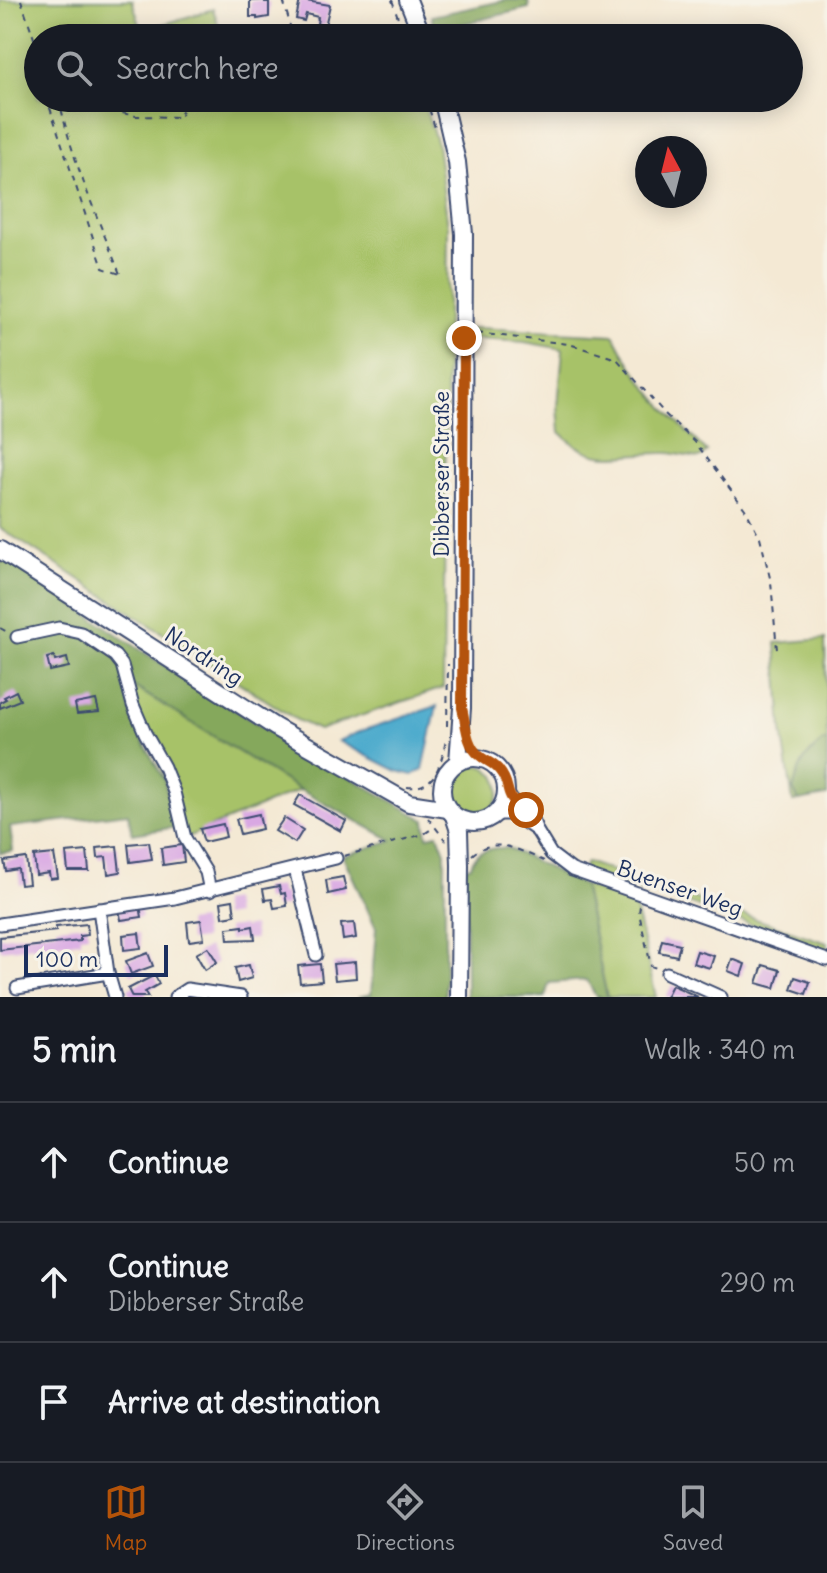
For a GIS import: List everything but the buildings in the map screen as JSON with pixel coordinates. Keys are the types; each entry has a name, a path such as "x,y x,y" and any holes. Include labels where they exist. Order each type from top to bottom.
{"main road":[{"path":"408,0 417,24"},
{"name":"Dibberser Straße","path":"445,112 461,187 464,331 462,708 458,762"},
{"name":"Nordring","path":"0,550 275,727 413,805 451,813"},
{"name":"Dibberser Straße","path":"462,708 472,747 482,759"},
{"path":"451,813 468,822 478,822 495,814 503,805 506,790 500,770 482,759 471,758 458,762 450,769 442,784 442,797 459,831 466,862"},
{"name":"Nordring","path":"390,791 423,795 442,784"},
{"path":"459,997 467,837 478,822"}],"street":[{"path":"17,637 59,628 81,633 115,656 122,665 133,705 164,767 174,792 185,838 206,872 210,891"},
{"name":"Buenser Weg","path":"506,790 513,802 531,815 551,854 565,866 644,897 827,960"},
{"name":"Buenser Weg","path":"495,814 513,814 537,831"},
{"path":"0,924 210,891 336,858"},
{"path":"295,869 316,955"},
{"path":"99,909 108,973 115,997"},
{"path":"17,988 108,973"},
{"path":"667,973 721,997"},
{"path":"175,997 187,989 241,997"}],"path":[{"path":"21,0 29,24"},
{"path":"283,0 290,24"},
{"path":"392,0 400,24"},
{"path":"52,112 103,268 120,274 80,174 62,112"},
{"path":"117,112 136,116 181,117 181,112"},
{"path":"430,112 437,137"},
{"path":"464,331 569,344 617,359 666,415 695,442 745,509 760,537 771,582 777,650"},
{"path":"426,791 425,785 432,779 442,759 447,736 449,656"},
{"path":"336,858 424,834 434,827"},
{"path":"466,862 477,851 496,845 512,847 549,863"},
{"path":"644,897 639,913 651,966 667,973"}],"green space":[{"path":"0,0 132,0 140,24 24,24 24,112 427,112 437,144 448,226 443,688 319,730 297,720 0,528"},
{"path":"507,0 528,0 529,8 462,24 433,24 432,16"},
{"path":"213,9 218,24 165,24"},
{"path":"477,328 614,335 644,383 707,452 700,458 668,453 611,456 586,451 560,432 558,406 563,349 524,342 464,338 464,331"},
{"path":"0,555 145,653 269,731 425,820 427,836 438,834 445,852 445,997 358,997 371,994 376,928 343,856 392,840 300,790 123,680 133,722 164,780 177,827 132,834 128,813 10,827 13,851 0,853"},
{"path":"825,639 827,741 823,741 793,789 799,801 793,802 782,731 776,643"},
{"path":"126,681 300,790 185,838 178,809"},
{"path":"823,741 827,741 827,796 799,801 793,790 798,774 803,762"},
{"path":"464,766 484,766 498,780 498,800 484,814 464,814 450,800 450,780"},
{"path":"508,848 583,885 607,997 596,997 587,980 549,983 545,997 466,997 465,868 471,866 480,853"},
{"path":"586,862 827,943 827,950 643,888 640,891 583,870"},
{"path":"583,885 634,903 656,997 607,997"}],"water":[{"path":"437,706 423,769 413,775 397,771 338,741 361,731"}],"route":[{"path":"464,338 462,708 473,749 482,759 498,768 511,800 526,810"}]}
